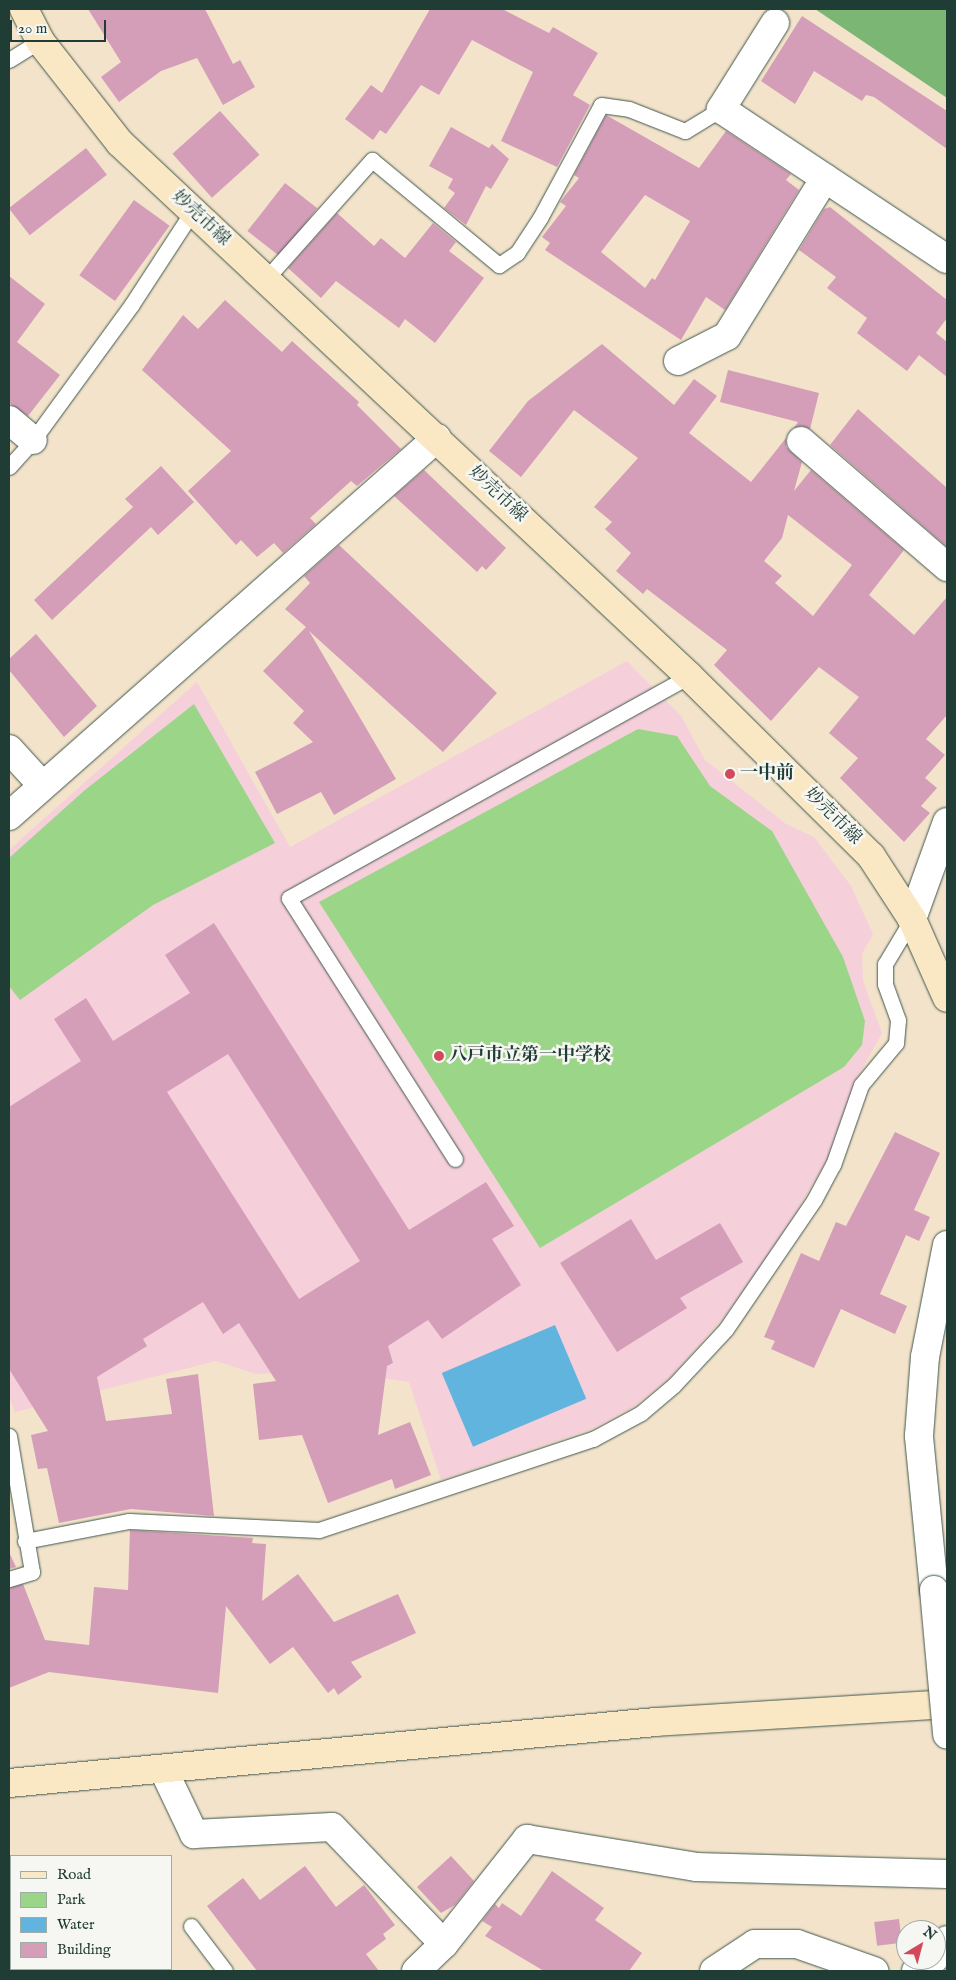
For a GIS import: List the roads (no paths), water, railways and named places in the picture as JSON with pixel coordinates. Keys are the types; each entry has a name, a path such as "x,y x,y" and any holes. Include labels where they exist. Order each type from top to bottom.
{"main road":[{"name":"妙売市線","path":"24,9 40,40 120,143 689,676 871,856 912,919 947,998"},
{"path":"9,1783 164,1771 655,1722 947,1704"}],"street":[{"path":"775,23 722,109 947,259"},
{"path":"678,361 727,336 825,178"},
{"path":"9,420 33,440"},
{"path":"9,816 437,438"},
{"path":"801,441 947,567"},
{"path":"9,749 42,785"},
{"path":"912,919 947,822"},
{"path":"947,1245 925,1357 919,1436 947,1734"},
{"path":"164,1771 194,1834 332,1827 444,1944"},
{"path":"416,1971 444,1944 527,1839 696,1867 947,1874"},
{"path":"714,1971 755,1944 797,1944 874,1971"}],"lane":[{"path":"9,60 40,40"},
{"path":"265,280 372,160 499,265 517,253 540,218 601,105 629,108 685,131 722,109"},
{"path":"9,467 33,440 192,212"},
{"path":"455,1160 289,898 689,676"},
{"path":"25,1541 130,1520 319,1530 593,1439 641,1413 726,1329 814,1200 833,1165 862,1085 896,1043 898,1020 885,984 885,964 912,919"},
{"path":"9,1436 25,1541 32,1572 9,1579"},
{"path":"191,1926 225,1971"}],"water":[{"path":"555,1325 586,1399 473,1447 442,1373"}],"place":[{"name":"一中前","path":"730,774"},
{"name":"八戸市立第一中学校","path":"439,1056"}]}
